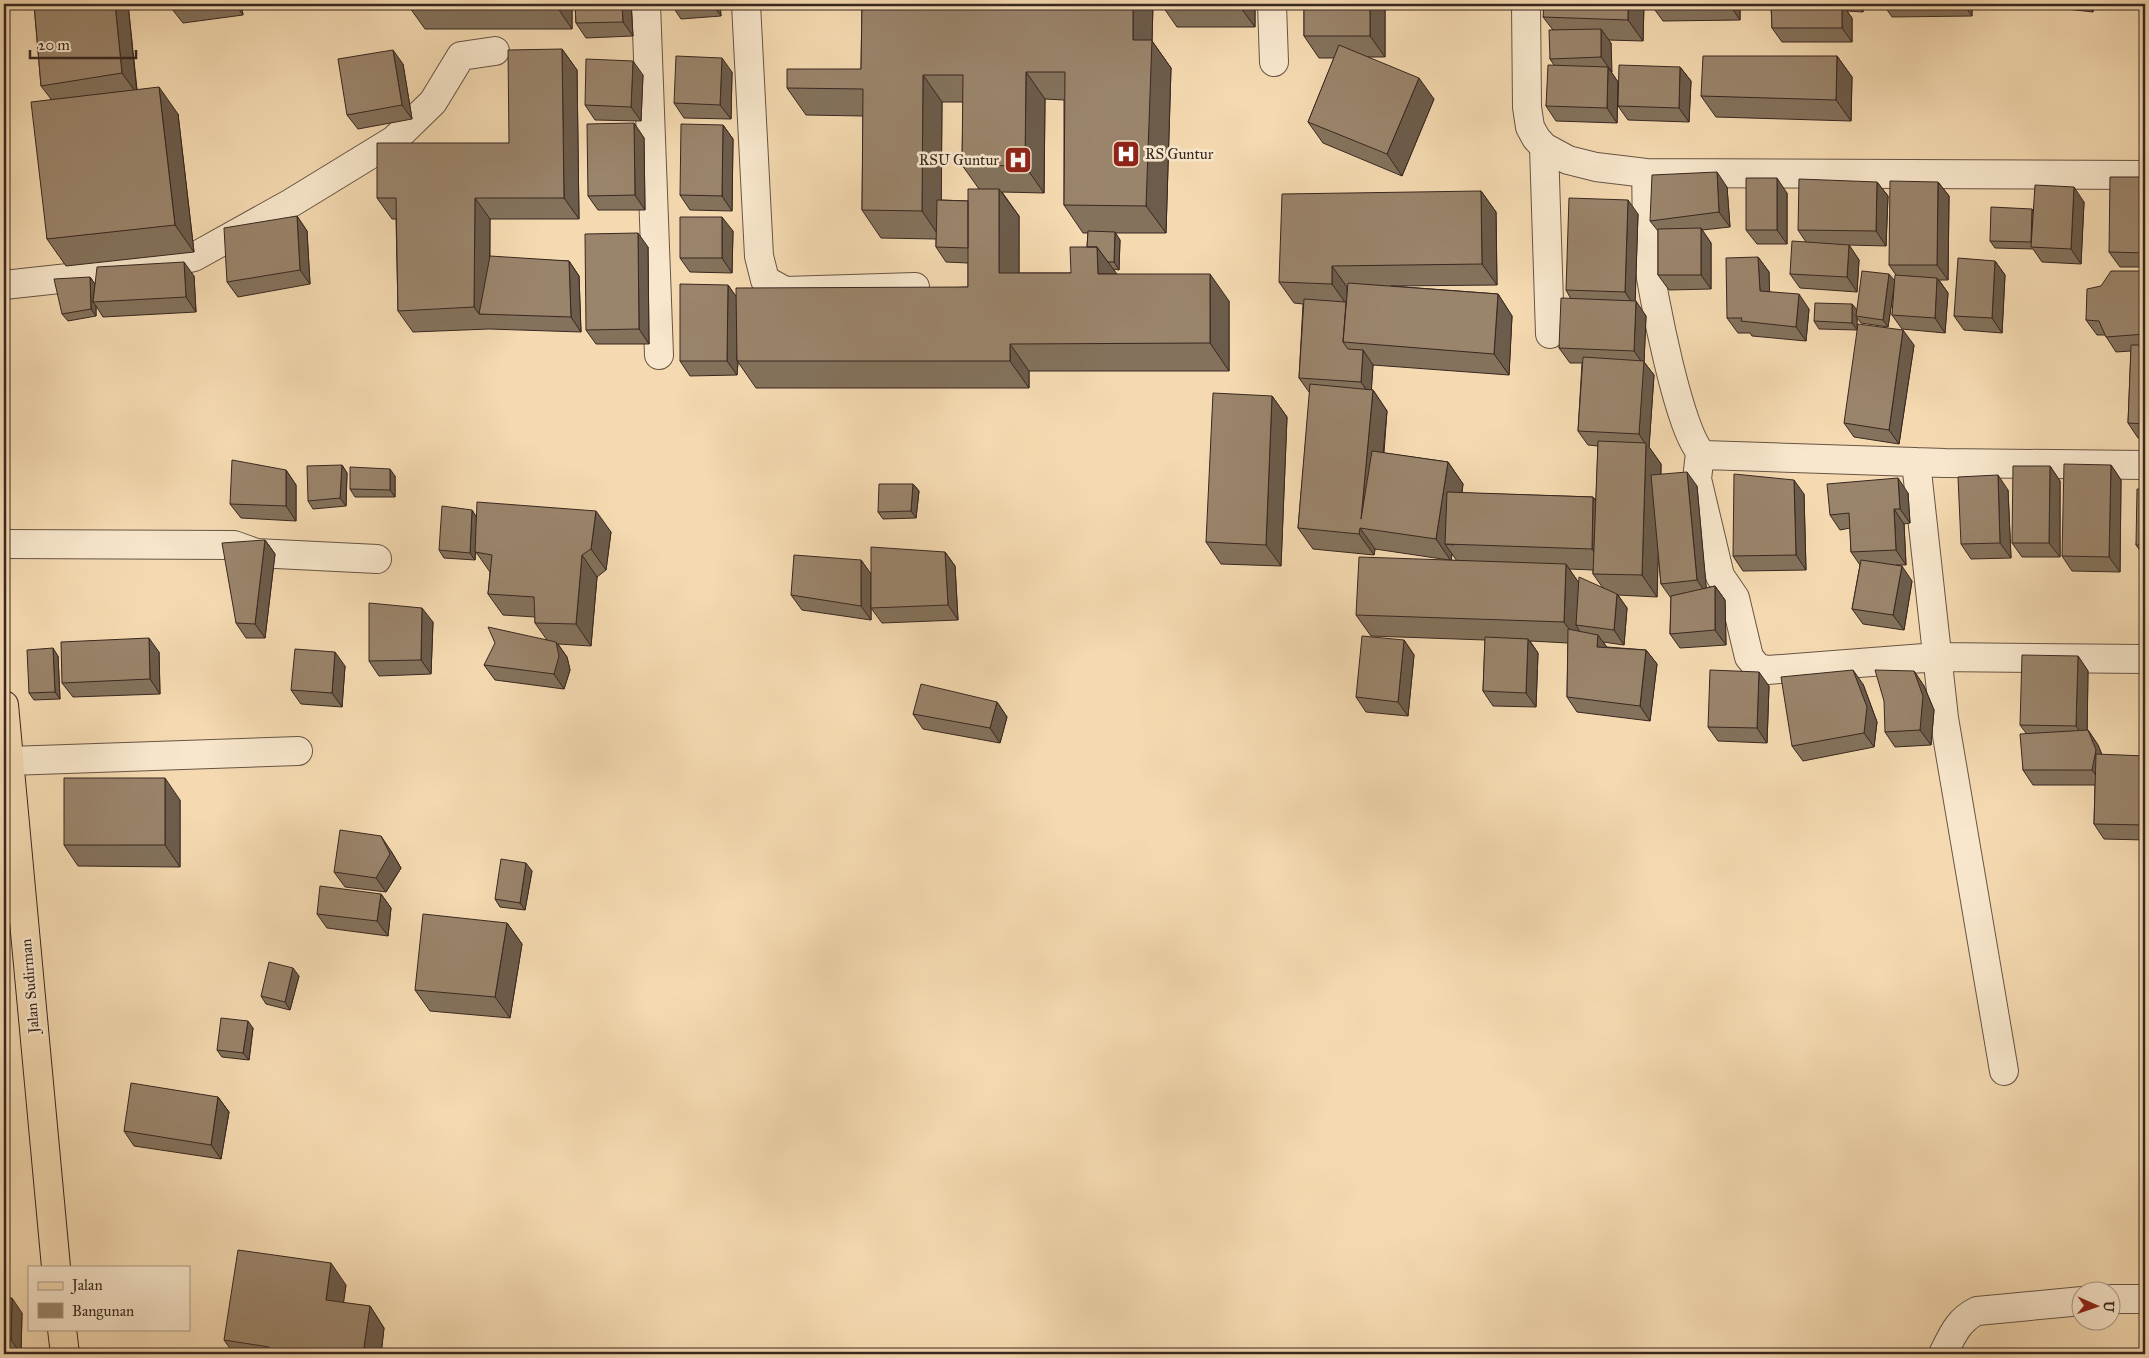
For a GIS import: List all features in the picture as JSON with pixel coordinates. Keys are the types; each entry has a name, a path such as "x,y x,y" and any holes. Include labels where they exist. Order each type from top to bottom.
{"main road":[{"name":"Jalan Sudirman","path":"4,704 56,1266"},
{"path":"62,1330 65,1354"}],"street":[{"path":"646,4 659,355"},
{"path":"746,4 759,256 765,280 785,291 915,286"},
{"path":"1272,4 1274,62"},
{"path":"1526,4 1527,107 1530,127 1536,138 1544,146 1568,160 1596,167 1646,173 2145,175"},
{"path":"4,285 142,270 194,257 291,203 394,140 433,102 461,56 495,51"},
{"path":"1544,146 1550,334"},
{"path":"1646,173 1648,258 1661,330 1688,431 1700,453 1697,479 1720,576 1735,598 1749,657 1758,668 1768,670 1937,657 2145,659"},
{"path":"1700,453 1704,455 1916,462 2145,465"},
{"path":"1916,462 1944,718 2004,1071"},
{"path":"4,544 234,545 256,553 377,559"},
{"path":"9,762 298,751"},
{"path":"2122,1299 2145,1299"},
{"path":"1943,1354 1957,1326 1969,1315 1977,1311 2072,1302"}],"building":[{"path":"34,4 115,4 122,73 41,86"},
{"path":"172,4 208,4 172,9"},
{"path":"410,4 557,4 557,7 410,8"},
{"path":"575,4 622,4 623,22 576,23"},
{"name":"RS Guntur","path":"862,4 1133,4 1133,40 1152,40 1146,206 1064,205 1065,72 1026,72 1025,166 962,165 963,75 923,75 922,211 862,210 863,89 787,88 787,69 861,69"},
{"path":"1304,4 1370,4 1370,36 1304,36"},
{"path":"1544,4 1628,4 1628,20 1543,17"},
{"path":"1652,4 1730,4 1730,5 1652,6"},
{"path":"1771,4 1842,4 1842,28 1772,28"},
{"path":"1601,29 1601,57 1550,59 1549,30"},
{"path":"1339,45 1419,78 1387,154 1308,122"},
{"path":"562,49 564,198 475,198 474,307 398,311 396,198 377,198 377,143 509,143 508,50"},
{"path":"393,50 402,105 347,115 338,59"},
{"path":"676,56 722,58 720,105 674,103"},
{"path":"1703,56 1837,56 1836,100 1701,96"},
{"path":"586,59 633,61 631,107 585,105"},
{"path":"1548,65 1608,67 1607,108 1546,106"},
{"path":"1619,65 1680,67 1679,108 1618,106"},
{"path":"159,87 175,225 47,239 31,102"},
{"path":"634,123 635,195 588,196 587,124"},
{"path":"681,124 723,125 722,196 680,195"},
{"path":"1717,172 1719,212 1650,221 1652,175"},
{"path":"2110,177 2145,177 2145,253 2109,252"},
{"path":"1746,178 1777,178 1777,230 1746,230"},
{"path":"1799,179 1877,182 1876,231 1798,230"},
{"path":"1890,181 1938,182 1937,265 1889,265"},
{"path":"2035,185 2074,187 2071,249 2031,247"},
{"path":"968,189 999,189 999,273 1071,273 1070,247 1097,247 1098,274 1210,274 1210,343 1010,344 1010,361 737,361 736,288 968,287"},
{"path":"1481,191 1482,264 1332,266 1332,284 1279,282 1282,194"},
{"path":"1569,198 1628,200 1625,292 1566,290"},
{"path":"937,200 968,201 968,248 936,247"},
{"path":"1991,207 2032,209 2031,242 1990,241"},
{"path":"297,216 300,270 227,282 224,228"},
{"path":"680,217 722,217 722,258 680,258"},
{"path":"1701,228 1701,275 1658,275 1658,229"},
{"path":"1088,231 1115,232 1114,262 1108,262 1097,247 1087,247"},
{"path":"638,233 639,329 586,330 585,234"},
{"path":"1792,241 1849,245 1847,277 1790,274"},
{"path":"490,256 569,261 571,317 479,314"},
{"path":"1758,257 1760,291 1799,294 1796,327 1741,321 1742,318 1727,318 1726,258"},
{"path":"1958,258 1995,261 1992,318 1954,316"},
{"path":"184,262 186,297 93,302 97,267"},
{"path":"1862,271 1889,274 1883,320 1856,316"},
{"path":"2111,271 2145,271 2145,334 2106,337 2099,321 2086,320 2087,289 2101,286"},
{"path":"1895,275 1937,278 1935,318 1892,315"},
{"path":"90,277 91,309 62,314 54,279"},
{"path":"1348,283 1498,294 1494,354 1343,342"},
{"path":"680,284 728,285 727,361 680,361"},
{"path":"1561,298 1636,301 1634,351 1559,348"},
{"path":"1304,299 1346,302 1343,342 1348,349 1363,350 1361,382 1299,378"},
{"path":"1815,303 1852,304 1852,323 1814,321"},
{"path":"1858,324 1903,330 1889,430 1844,423"},
{"path":"2131,345 2145,345 2145,424 2128,423"},
{"path":"1583,357 1644,361 1639,434 1578,431"},
{"path":"1310,384 1373,390 1361,519 1372,451 1448,462 1436,539 1360,528 1359,534 1298,528"},
{"path":"1213,393 1272,396 1266,545 1206,542"},
{"path":"1598,441 1646,443 1642,575 1593,574"},
{"path":"232,460 286,470 286,506 230,504"},
{"path":"2064,464 2111,465 2109,557 2062,556"},
{"path":"342,465 340,498 308,501 307,466"},
{"path":"2013,466 2050,466 2049,543 2012,543"},
{"path":"350,467 390,469 390,490 350,489"},
{"path":"1687,472 1697,580 1661,584 1651,475"},
{"path":"1734,474 1794,480 1796,555 1733,556"},
{"path":"1998,475 2000,543 1961,544 1958,477"},
{"path":"1898,478 1900,509 1894,509 1896,550 1851,552 1849,513 1830,515 1827,484"},
{"path":"879,484 913,484 911,511 878,512"},
{"path":"2137,489 2145,489 2145,545 2136,545"},
{"path":"1447,492 1593,497 1592,549 1445,544"},
{"path":"477,502 596,511 591,549 582,555 576,624 535,623 534,597 488,594 492,555 475,552"},
{"path":"442,506 472,510 470,553 439,550"},
{"path":"265,540 255,624 236,623 222,543"},
{"path":"871,547 945,552 948,605 871,608"},
{"path":"794,555 861,560 861,606 791,595"},
{"path":"1359,557 1566,564 1564,622 1356,615"},
{"path":"1861,560 1902,566 1893,615 1852,609"},
{"path":"1579,577 1617,594 1614,630 1576,625"},
{"path":"1715,586 1715,630 1670,634 1671,596"},
{"path":"369,603 422,608 421,660 369,661"},
{"path":"488,627 556,642 559,656 554,674 484,665 495,643"},
{"path":"1568,629 1598,635 1597,647 1646,650 1640,706 1567,697"},
{"path":"1362,636 1404,640 1398,702 1356,697"},
{"path":"1485,637 1528,639 1526,693 1483,691"},
{"path":"149,638 150,679 62,683 61,642"},
{"path":"53,648 55,692 29,693 27,650"},
{"path":"295,649 335,652 332,693 291,690"},
{"path":"2022,655 2078,656 2076,726 2020,725"},
{"path":"2141,655 2145,655 2145,727 2143,727"},
{"path":"1710,670 1759,672 1757,728 1708,727"},
{"path":"1853,670 1867,707 1864,733 1792,746 1781,677"},
{"path":"1875,670 1914,671 1923,696 1920,730 1885,732 1884,701"},
{"path":"921,684 997,702 990,728 913,714"},
{"path":"2088,730 2096,750 2092,770 2023,770 2020,734"},
{"path":"2096,754 2145,756 2145,825 2094,824"},
{"path":"64,778 165,778 165,845 64,845"},
{"path":"340,830 381,836 390,854 376,878 334,872"},
{"path":"501,859 526,863 520,903 495,899"},
{"path":"320,886 381,894 377,921 317,914"},
{"path":"423,914 507,923 495,997 415,990"},
{"path":"269,962 293,968 285,1002 261,996"},
{"path":"221,1018 248,1021 243,1053 217,1050"},
{"path":"131,1083 218,1097 211,1145 124,1131"},
{"path":"238,1250 331,1263 326,1300 370,1306 363,1354 268,1354 269,1347 224,1340"},
{"path":"4,1298 12,1298 11,1340 4,1340"}],"place":[{"name":"RS Guntur","path":"1126,154"},
{"name":"RSU Guntur","path":"1018,160"}]}
